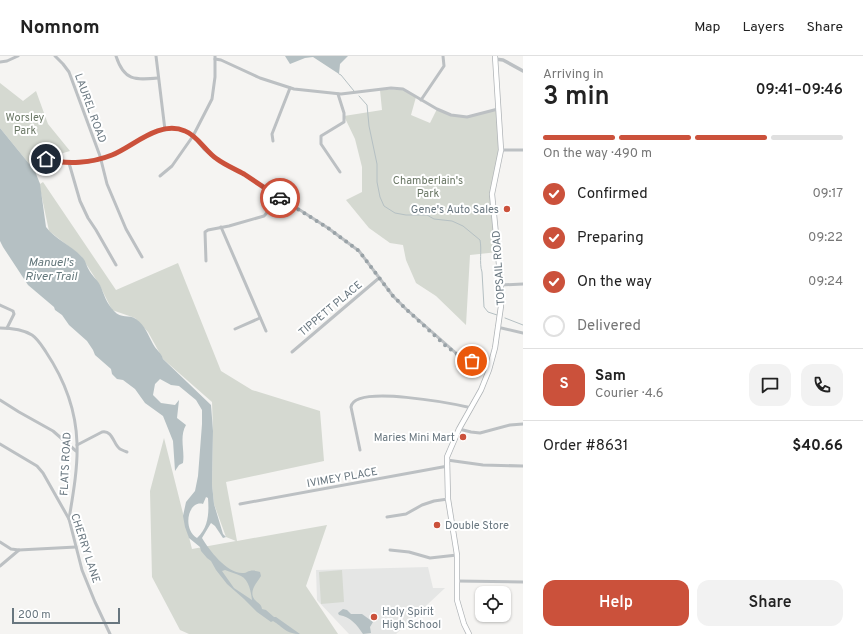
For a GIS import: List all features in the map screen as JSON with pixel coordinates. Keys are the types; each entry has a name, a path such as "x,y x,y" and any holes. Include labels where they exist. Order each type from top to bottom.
{"main road":[{"name":"TOPSAIL ROAD","path":"469,634 464,624 457,600 456,555 448,499 447,457 452,442 472,408 489,370 495,348 501,306 501,285 492,194 500,150 495,58"}],"street":[{"path":"0,62 7,61 18,56"},
{"name":"LAUREL ROAD","path":"55,56 69,72 100,159 105,179 124,225 142,257"},
{"path":"116,56 120,68 126,75 140,80 158,78"},
{"path":"156,56 165,130"},
{"path":"421,100 444,66 443,56"},
{"path":"160,176 172,166 193,136 212,99 215,77 215,57 260,78 290,88 338,94 367,92 391,88 403,89 437,109 456,116 467,117 498,109"},
{"path":"495,58 523,71"},
{"path":"273,141 272,134 290,88"},
{"path":"338,94 344,113 344,122 322,136 321,144 340,172"},
{"path":"46,159 69,162 100,159 113,155 147,135 173,128 186,131 216,159 244,174 328,228 359,251 393,296 446,346 457,354 489,370"},
{"path":"500,150 523,150"},
{"path":"69,162 80,201 88,218 116,265"},
{"path":"206,261 205,232 221,226 229,226 264,216 280,198"},
{"path":"221,226 266,331"},
{"name":"TIPPETT PLACE","path":"292,352 379,278"},
{"path":"501,285 523,284"},
{"path":"0,305 13,311 14,314 7,328"},
{"path":"235,329 260,318"},
{"path":"497,327 523,334"},
{"name":"FLATS ROAD","path":"0,328 7,328 32,335 39,342 54,364 70,399 76,424 77,444 69,518"},
{"path":"360,450 350,406 351,402 354,400 382,396 422,398 472,408"},
{"path":"0,400 54,431 76,451"},
{"path":"459,429 480,433 510,425 523,424"},
{"path":"77,444 106,431 120,449 127,452"},
{"name":"CHERRY LANE","path":"0,444 37,466 43,473 69,518 82,570 110,634"},
{"path":"447,460 483,465 523,466"},
{"name":"IVIMEY PLACE","path":"240,504 448,466"},
{"path":"386,517 406,514 422,505 448,499"},
{"path":"0,542 11,549 19,550 76,547"},
{"path":"0,566 19,550"},
{"path":"390,550 409,552 430,558 456,555"},
{"path":"457,581 523,582"}],"shaded area":[{"name":"Holy Spirit High School","path":"428,567 433,588 445,588 396,634 349,634 317,600 316,570"}],"green space":[{"name":"Worsley Park","path":"0,83 23,101 36,91 48,124 70,151 53,156 51,165 35,171 0,128"},
{"name":"Chamberlain's Park","path":"403,89 416,97 411,115 430,123 437,109 454,115 468,116 498,109 501,150 492,194 498,252 470,255 466,325 436,296 416,283 406,260 403,245 390,243 369,228 346,200 362,192 362,167 355,139 344,116 382,110 380,90"},
{"path":"38,179 40,184 43,182 116,290 178,263 221,371 252,390 320,411 324,461 226,482 237,541 327,525 306,586 338,634 189,634 180,630 152,577 150,491 164,438 192,549 236,541 226,537 214,504 212,484 212,402 163,359 148,332 135,318 112,310 99,284 81,256 49,231"},
{"path":"342,570 344,602 321,604 319,572"}],"water":[{"path":"285,56 348,56 340,64 339,74 313,57 305,58 290,64"},
{"name":"Manuel's River Trail","path":"0,128 35,171 40,184 46,227 50,232 78,253 83,259 90,272 100,285 111,308 119,315 139,321 163,359 211,405 213,431 212,484 214,504 223,534 226,537 223,538 215,526 211,523 202,538 214,555 232,570 238,573 249,571 260,572 261,576 255,585 252,594 253,598 262,609 266,610 300,634 291,633 257,612 227,584 211,561 201,551 200,547 189,538 183,516 186,502 195,491 198,476 202,424 202,410 196,400 179,386 171,385 160,379 155,384 153,395 161,403 175,405 179,400 177,418 186,425 183,434 183,463 179,465 175,471 173,441 163,416 145,403 135,389 123,380 117,379 112,374 111,369 95,355 87,341 69,325 54,307 28,285 0,241","holes":["206,497 208,498 206,524 201,534 197,538 192,534 188,522 189,516 194,506 203,504","225,570 241,576 246,580 252,600 234,588 222,571"]},
{"path":"343,609 347,610 351,614 362,614 373,622 370,627 371,633 363,634 350,620 339,615 338,613"}],"waterway":[{"path":"339,74 354,91"},
{"path":"359,96 367,105 369,126 377,164 377,182 380,197 384,206 395,213 406,215 427,215 434,219 452,221 463,226 480,240 484,307 488,312 497,315"},
{"path":"505,318 523,325"}],"way so far":[{"path":"280,198 328,228 359,251 393,296 406,309 446,346 457,354 472,361"}],"place":[{"name":"Gene's Auto Sales","path":"507,209"},
{"name":"Maries Mini Mart","path":"463,437"},
{"name":"Double Store","path":"437,525"},
{"name":"Holy Spirit High School","path":"374,617"}],"route":[{"path":"46,159 62,162 82,162 100,159 113,155 147,135 173,128 186,131 216,159 244,174 280,198"}]}
